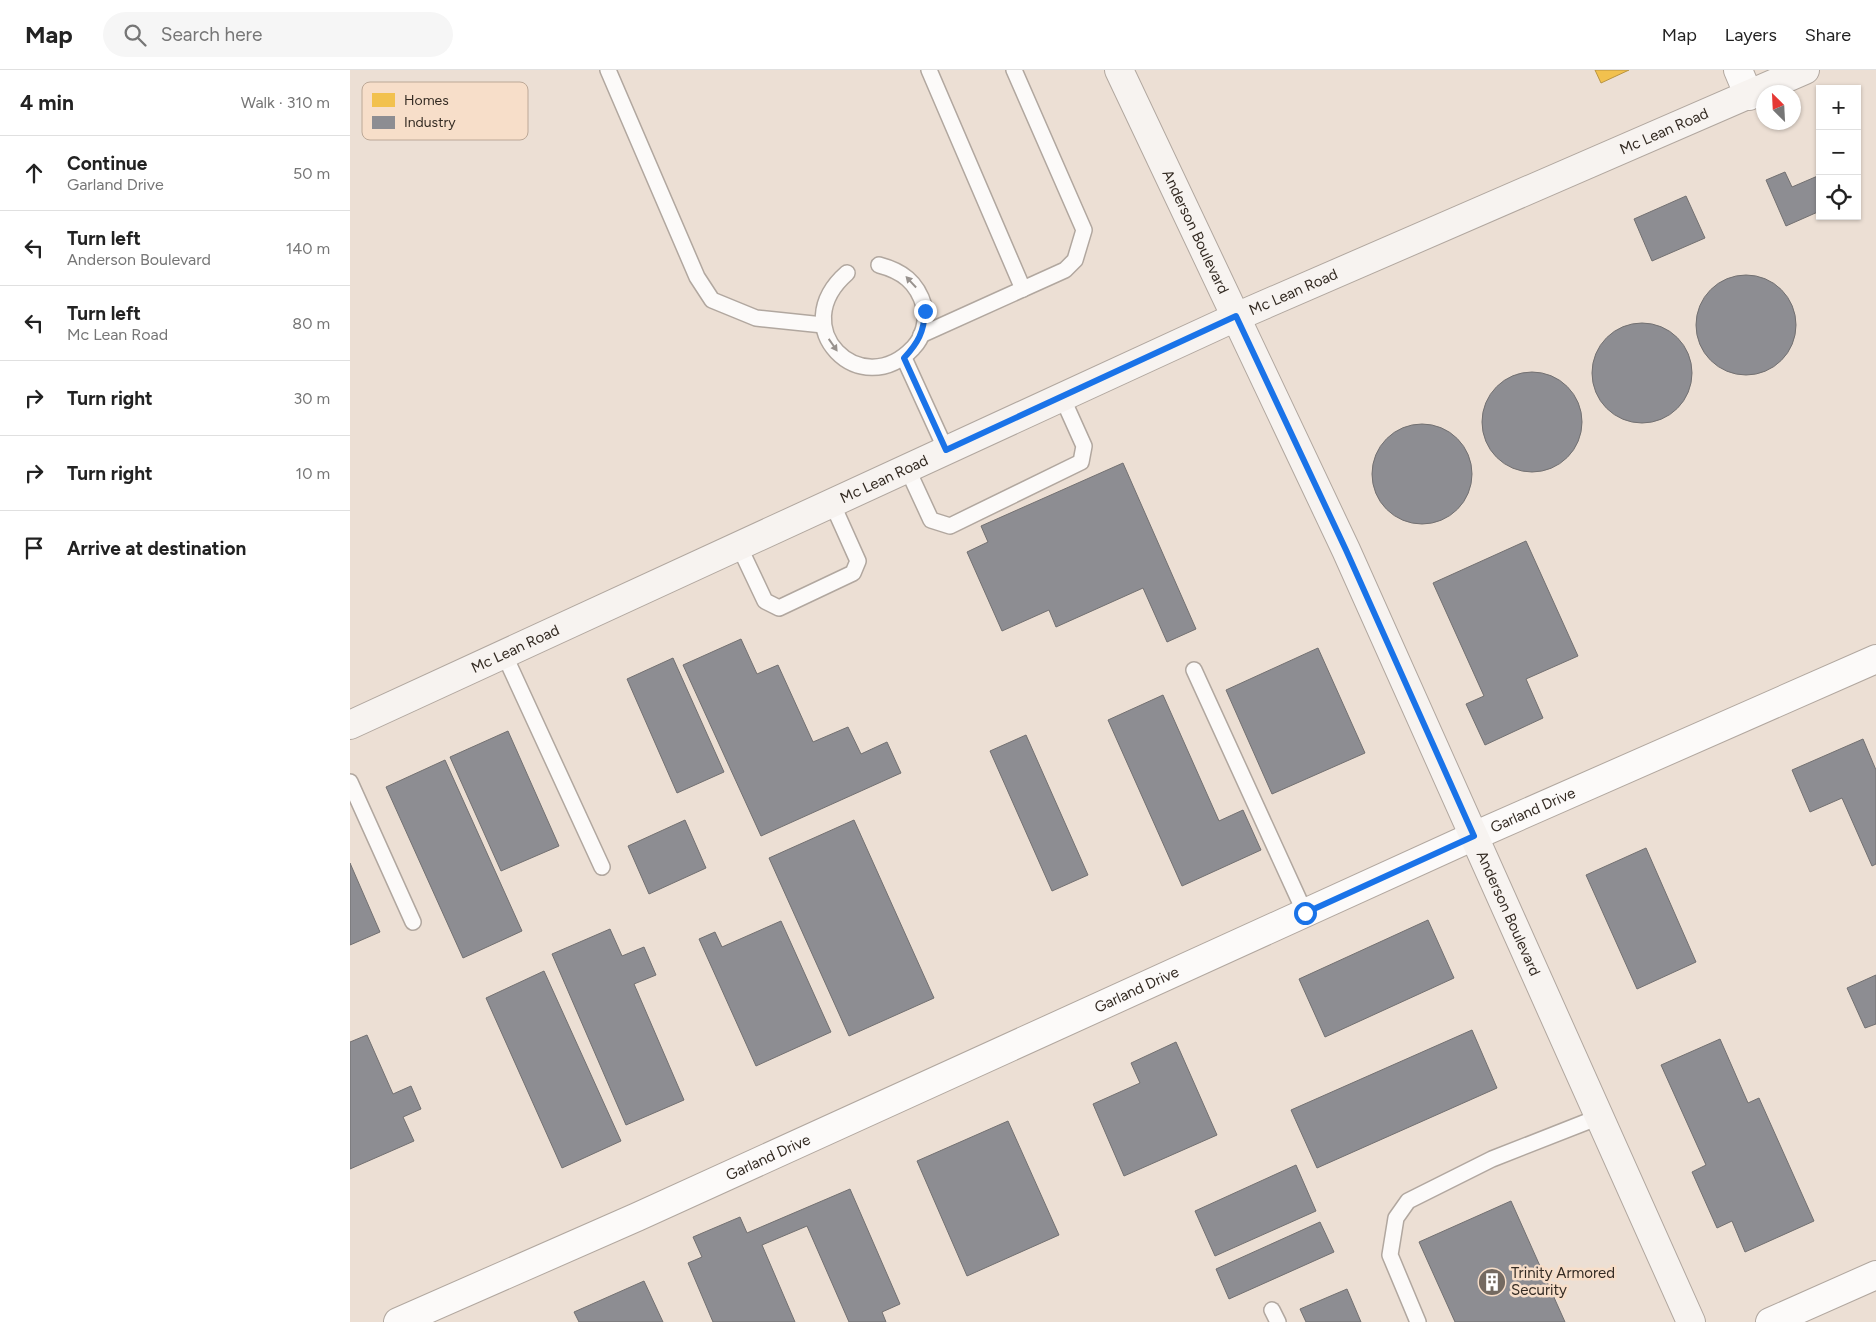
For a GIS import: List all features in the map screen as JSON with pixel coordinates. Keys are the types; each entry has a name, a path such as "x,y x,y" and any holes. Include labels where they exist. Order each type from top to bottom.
{"main road":[{"name":"Anderson Boulevard","path":"1119,70 1346,550 1691,1322"},
{"name":"Mc Lean Road","path":"350,725 1236,316 1749,96 1805,70"}],"street":[{"path":"1738,70 1749,96"},
{"name":"Garland Drive","path":"398,1322 646,1213 1474,836 1876,659"},
{"path":"1770,1322 1876,1275"}],"lane":[{"path":"608,70 697,278 712,300 756,318 824,326"},
{"path":"929,70 1023,290"},
{"path":"921,335 1065,270 1075,260 1084,230 1014,70"},
{"path":"847,273 834,284 826,298 822,314 831,346 842,358 857,365 890,365 904,358 917,345 924,329 925,311 920,294 910,280 896,270 879,265"},
{"path":"904,358 946,450"},
{"path":"907,468 931,520 950,526 1080,462 1084,446 1062,397"},
{"path":"739,546 765,601 779,608 853,573 858,561 832,503"},
{"path":"504,654 602,867"},
{"path":"1194,670 1305,913"},
{"path":"350,782 413,922"},
{"path":"1418,1322 1390,1255 1396,1218 1408,1201 1492,1159 1599,1118"}],"building: Homes":[{"path":"1595,70 1629,70 1601,83"}],"building: Industry":[{"path":"1785,172 1792,187 1816,177 1816,213 1786,226 1766,180"},
{"path":"1686,196 1705,238 1652,261 1634,219"},
{"path":"1746,275 1765,279 1782,289 1792,306 1796,325 1792,344 1782,361 1765,371 1746,375 1727,371 1710,361 1700,344 1696,325 1700,306 1710,289 1727,279"},
{"path":"1642,323 1661,327 1678,337 1688,354 1692,373 1688,392 1678,409 1661,419 1642,423 1623,419 1606,409 1596,392 1592,373 1596,354 1606,337 1623,327"},
{"path":"1532,372 1551,375 1568,386 1579,403 1582,422 1579,441 1568,458 1551,469 1532,472 1513,469 1496,458 1485,441 1482,422 1485,403 1496,386 1513,375"},
{"path":"1422,424 1441,427 1458,438 1469,455 1472,474 1469,493 1458,510 1441,521 1422,524 1403,521 1386,510 1375,493 1372,474 1375,455 1386,438 1403,427"},
{"path":"1123,463 1196,629 1167,642 1143,588 1056,627 1049,610 1002,631 967,552 988,542 981,526"},
{"path":"1526,541 1578,656 1526,679 1543,718 1485,745 1466,704 1484,696 1433,583"},
{"path":"741,639 757,674 778,665 813,742 848,727 861,754 887,742 901,773 761,836 683,665"},
{"path":"1318,648 1365,753 1272,794 1226,690"},
{"path":"673,658 724,772 677,793 627,679"},
{"path":"1163,695 1219,821 1243,810 1261,850 1182,886 1108,720"},
{"path":"508,731 559,846 501,871 450,757"},
{"path":"1026,735 1088,875 1052,891 990,751"},
{"path":"1863,739 1876,770 1876,864 1872,866 1842,798 1810,812 1792,770"},
{"path":"445,760 522,931 463,958 386,787"},
{"path":"685,820 706,868 649,894 628,846"},
{"path":"854,820 934,998 849,1036 769,858"},
{"path":"1646,848 1696,962 1637,989 1586,875"},
{"path":"350,863 380,932 350,945"},
{"path":"1428,920 1454,978 1325,1037 1299,979"},
{"path":"781,921 831,1032 756,1066 699,939 715,932 722,947"},
{"path":"610,929 622,956 644,947 656,975 634,984 684,1100 626,1125 552,954"},
{"path":"544,971 621,1141 562,1168 486,998"},
{"path":"1876,975 1876,1024 1865,1028 1847,988"},
{"path":"1472,1030 1497,1088 1317,1168 1291,1110"},
{"path":"367,1035 393,1094 411,1086 421,1109 403,1117 414,1141 350,1169 350,1042"},
{"path":"1720,1039 1748,1103 1759,1098 1814,1221 1745,1252 1732,1221 1717,1228 1692,1172 1706,1165 1661,1065"},
{"path":"1176,1042 1217,1135 1124,1176 1093,1104 1140,1083 1131,1063"},
{"path":"1008,1121 1059,1235 967,1276 917,1161"},
{"path":"1296,1165 1316,1211 1215,1256 1195,1211"},
{"path":"850,1189 900,1304 882,1312 886,1322 849,1322 807,1226 762,1245 795,1322 713,1322 688,1263 702,1257 693,1237 740,1217 747,1233"},
{"name":"Trinity Armored Security","path":"1511,1201 1565,1322 1455,1322 1419,1242"},
{"path":"1320,1222 1334,1252 1229,1299 1216,1269"},
{"path":"644,1281 663,1322 579,1322 574,1312"},
{"path":"1347,1289 1361,1322 1306,1322 1300,1309"}],"place":[{"name":"Trinity Armored Security","path":"1492,1282"}],"route":[{"path":"925,311 924,329 917,345 904,358 946,450 1236,316 1346,550 1474,836 1305,913"}]}
